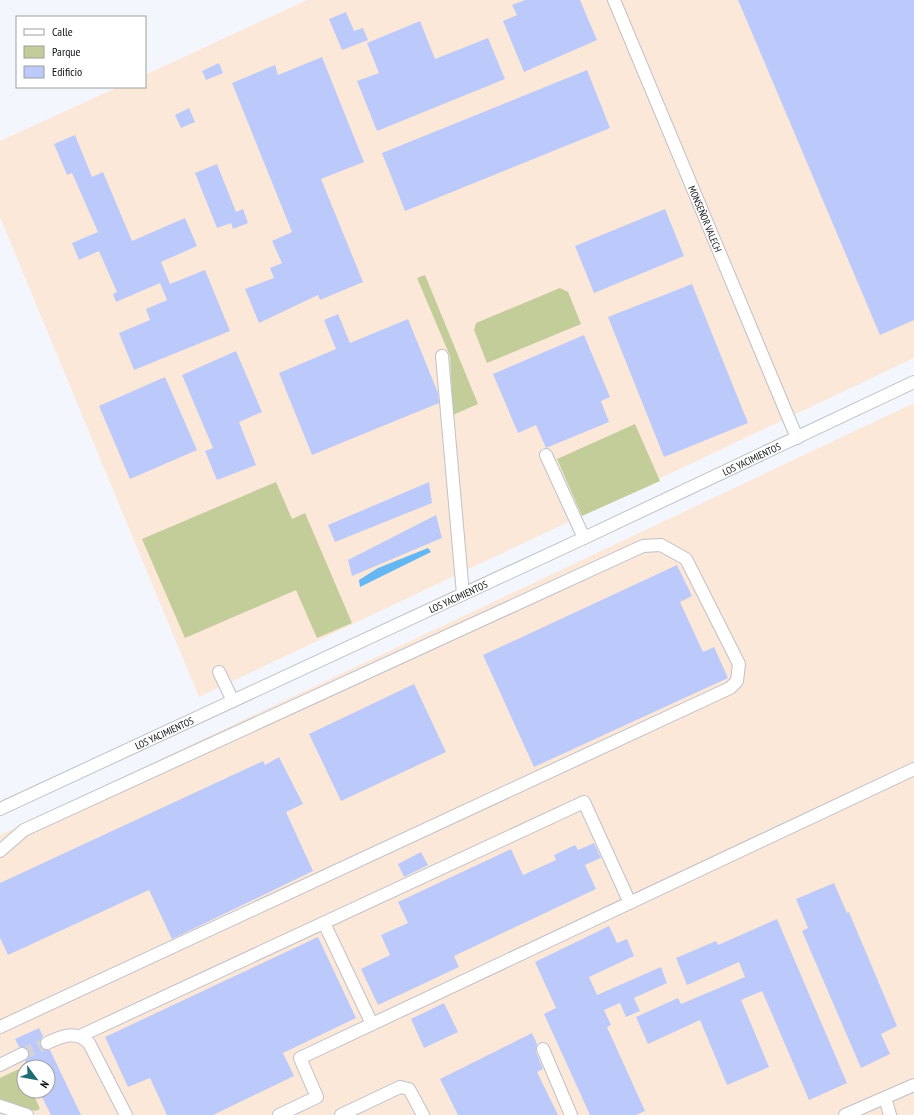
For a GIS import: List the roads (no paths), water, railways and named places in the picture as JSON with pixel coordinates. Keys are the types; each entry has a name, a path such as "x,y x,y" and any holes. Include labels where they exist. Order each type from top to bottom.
{"street":[{"name":"MONSEÑOR VALECH","path":"614,0 797,438"},
{"path":"442,356 463,594"},
{"name":"LOS YACIMIENTOS","path":"0,809 584,538 914,382"},
{"path":"546,455 584,538"},
{"path":"0,851 24,830 643,546 661,545 686,559 739,664 737,681 730,688 0,1027"},
{"path":"219,672 233,701"},
{"path":"279,1115 317,1097 300,1058 914,769"},
{"path":"46,1043 63,1035 80,1036 584,802 630,903"},
{"path":"324,923 372,1024"},
{"path":"80,1036 89,1043 126,1115"},
{"path":"544,1049 571,1115"},
{"path":"0,1065 22,1054"},
{"path":"844,1115 914,1085"},
{"path":"341,1115 362,1110 400,1087 409,1089 423,1115"},
{"path":"885,1098 890,1115"},
{"path":"4,1110 27,1115"}],"water":[{"path":"428,548 431,552 360,587 359,580 378,568"}],"tunnel":[{"path":"22,1054 47,1043"}]}
